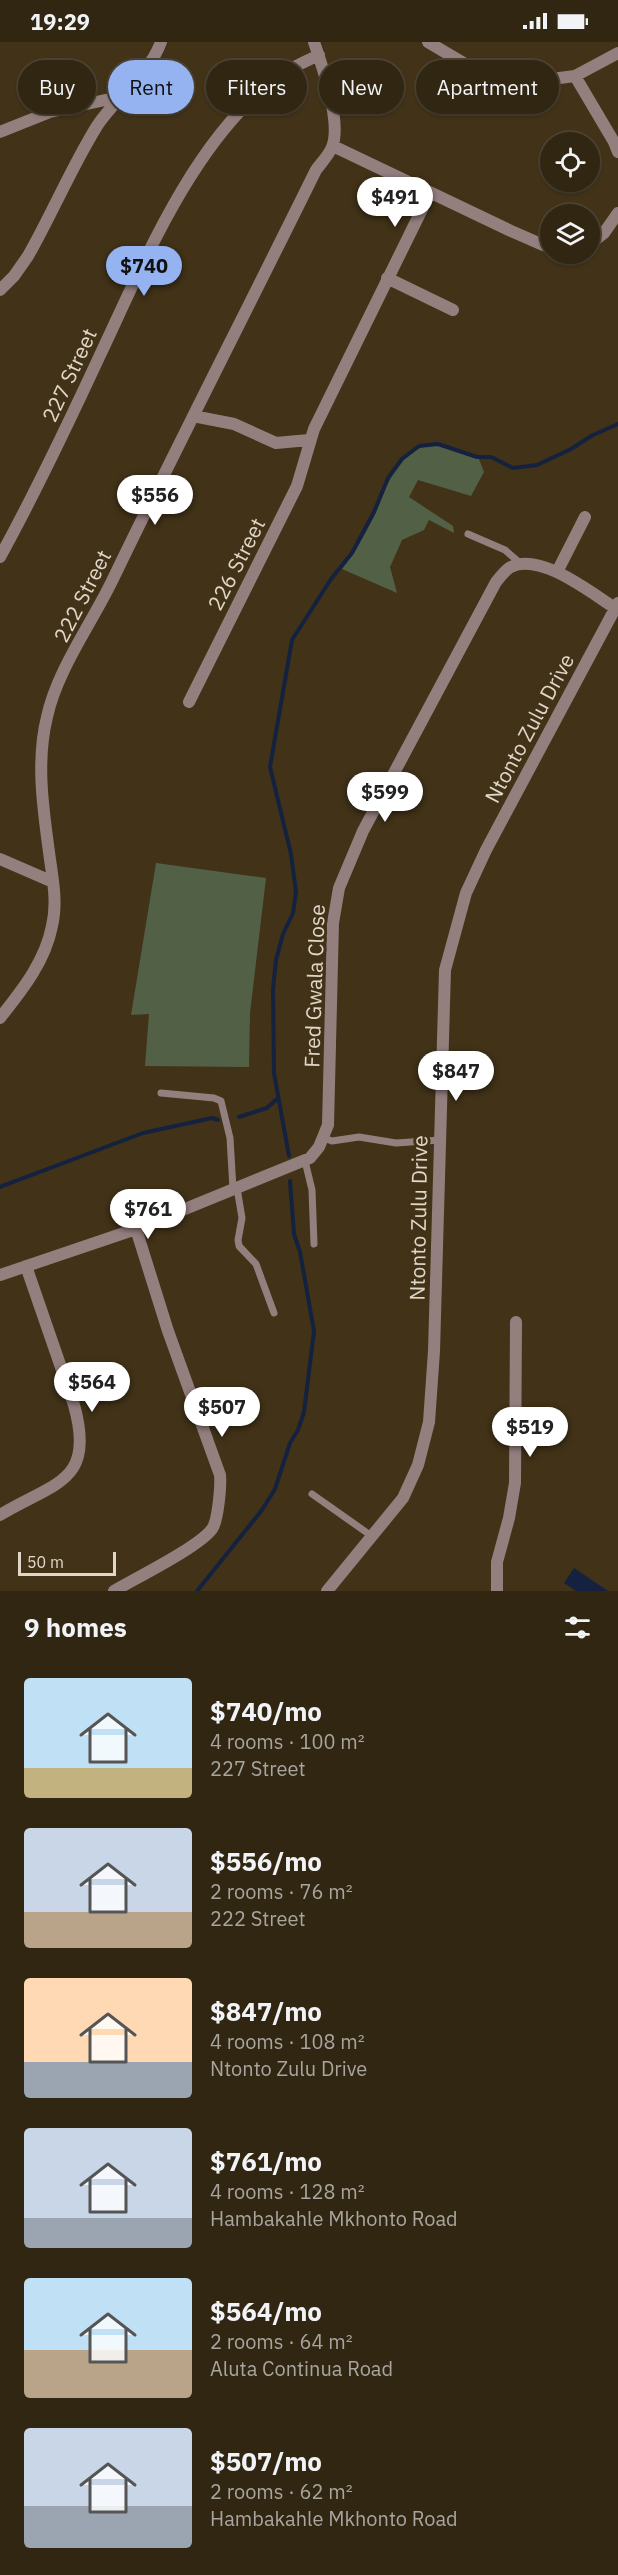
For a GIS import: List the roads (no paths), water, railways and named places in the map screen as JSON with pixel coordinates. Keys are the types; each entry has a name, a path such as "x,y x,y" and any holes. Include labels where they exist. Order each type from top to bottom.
{"street":[{"path":"151,60 161,42"},
{"path":"314,42 327,78 332,104 333,146 540,244"},
{"path":"428,42 477,71 503,79 536,81 575,76 618,53"},
{"name":"227 Street","path":"0,557 38,488 130,291 185,184 205,154 254,98 271,82 291,69 319,56"},
{"path":"575,76 618,152"},
{"path":"0,132 50,112 108,99"},
{"path":"0,290 14,276 28,256 98,126 108,112"},
{"name":"222 Street","path":"0,1018 30,978 44,952 52,926 55,900 42,789 46,718 56,688 105,596 316,170 333,146"},
{"name":"226 Street","path":"189,702 297,486 309,440 430,193"},
{"path":"600,235 618,213"},
{"path":"387,278 453,310"},
{"path":"193,416 234,424 276,443 309,440"},
{"path":"557,572 585,517"},
{"path":"521,564 535,563 557,572 616,605"},
{"name":"Fred Gwala Close","path":"0,1275 136,1229 302,1162 319,1147 328,1125 333,923 339,888 363,831 496,582 509,568 521,564"},
{"name":"Ntonto Zulu Drive","path":"327,1591 393,1514 412,1481 424,1447 429,1422 434,1351 445,970 466,893 486,850 616,605"},
{"path":"0,859 53,882"},
{"path":"0,995 13,1001"},
{"path":"114,1591 194,1544 213,1528 221,1493 220,1475 168,1331 136,1229"},
{"path":"0,1515 59,1484 75,1466 82,1447 80,1426 74,1405 26,1266"},
{"path":"497,1591 497,1562 509,1518 515,1483 516,1322"}],"lane":[{"path":"468,534 505,550 521,564"},
{"path":"161,1093 214,1098 221,1101 230,1138 235,1188 243,1224 238,1240 240,1246 256,1264 274,1313"},
{"path":"324,1138 332,1141 359,1137 396,1143 440,1140"},
{"path":"302,1162 312,1190 314,1244"},
{"path":"312,1494 373,1537"}],"water":[{"path":"574,1568 608,1591 576,1591 564,1583"}],"waterway":[{"path":"289,1156 274,1073 273,989 276,960 283,934 293,913 296,892 291,854 270,767 292,640 331,579 352,553 374,512 388,478 402,459 419,446 438,444 477,457 491,457 513,468 537,465 618,424"},
{"path":"239,1117 267,1108 278,1098"},
{"path":"0,1187 143,1133 212,1118 218,1120"},
{"path":"197,1591 262,1510 275,1489 290,1443 298,1430 304,1412 314,1331 300,1252 294,1234 290,1181"}]}
